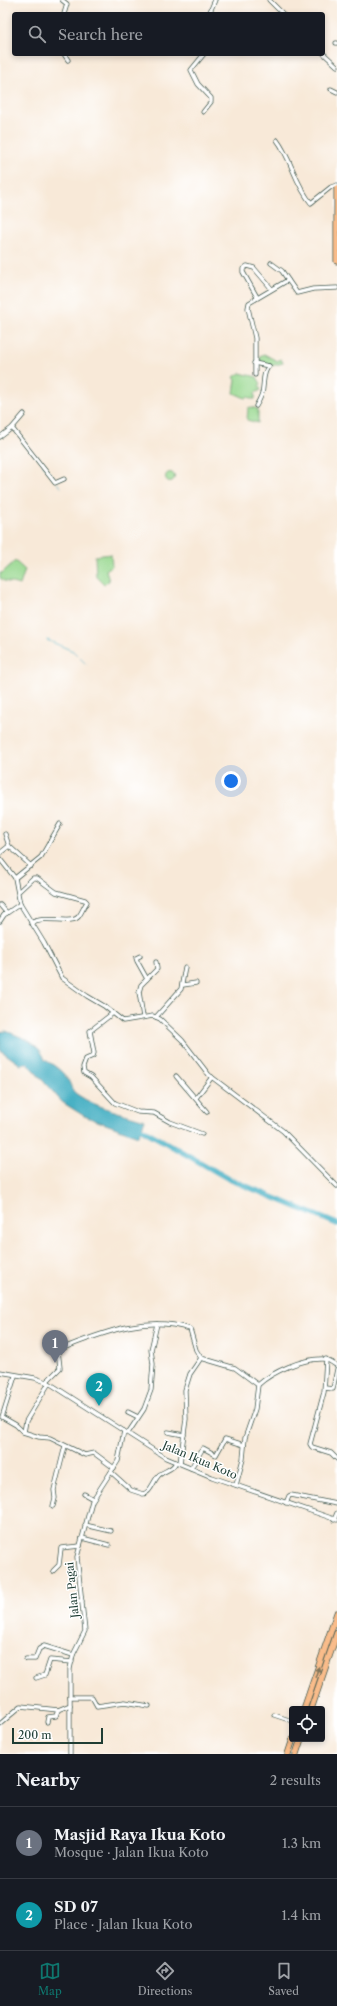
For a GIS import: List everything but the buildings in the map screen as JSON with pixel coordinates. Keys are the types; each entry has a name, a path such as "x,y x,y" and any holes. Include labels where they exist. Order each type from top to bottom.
{"highway":[{"path":"337,189 337,261"},
{"path":"305,1706 336,1617"},
{"path":"312,1706 337,1633"},
{"path":"288,1754 292,1742"},
{"path":"296,1754 300,1742"}],"street":[{"path":"62,0 67,6 65,12"},
{"path":"210,12 215,0"},
{"path":"268,0 281,12"},
{"path":"325,54 337,66"},
{"path":"65,56 68,60"},
{"path":"202,56 190,70 198,84 211,98 211,102 203,112"},
{"path":"331,89 337,92"},
{"path":"277,140 283,149 297,181 311,203 333,186 337,185"},
{"path":"271,263 282,271 297,294 313,289 337,288"},
{"path":"257,297 243,272 243,269 247,266 254,268 271,288"},
{"path":"256,375 254,364 255,338 248,306 257,297 288,280"},
{"path":"254,364 269,366 265,371 262,382 263,387 256,406"},
{"path":"0,437 12,428 24,414"},
{"path":"12,428 57,483 64,479"},
{"path":"15,878 31,866 46,850 60,824"},
{"path":"4,834 9,846 31,866"},
{"path":"0,853 9,846"},
{"path":"0,859 15,878 19,891 20,904 44,943 62,978 125,1021 143,1017 156,1017 176,1033 212,1077 283,1130 337,1186"},
{"path":"19,891 33,878 37,878 56,892 85,900 87,902 79,916 74,920 45,918 31,923"},
{"path":"0,921 7,913 20,904"},
{"path":"0,905 7,913"},
{"path":"140,956 136,958 147,978"},
{"path":"143,1017 139,992 141,985 158,969 156,962"},
{"path":"156,1017 177,996 183,985 185,967"},
{"path":"183,985 196,983"},
{"path":"113,1013 90,1031 94,1053 93,1056 86,1059 83,1068 84,1073 91,1078 115,1103 138,1112 154,1113 170,1122 202,1134"},
{"path":"176,1076 207,1112"},
{"path":"196,1098 212,1077"},
{"path":"24,1432 26,1421 47,1382 60,1368 58,1350 123,1327 146,1323 190,1329 196,1350 201,1358 235,1368 258,1384"},
{"path":"128,1433 144,1409 152,1387 153,1364 151,1350 157,1324"},
{"path":"111,1472 131,1490 143,1494 148,1492 158,1476 178,1463 186,1418 185,1390 190,1374 201,1358"},
{"path":"326,1359 325,1388 310,1444 312,1447 331,1453 337,1459"},
{"path":"236,1485 243,1459 244,1445 255,1409 258,1384 266,1377 287,1368 316,1360 326,1359 337,1366"},
{"path":"325,1388 333,1388 337,1369"},
{"name":"Jalan Ikua Koto","path":"0,1372 47,1382 156,1452 178,1463 336,1520"},
{"path":"15,1376 1,1415 24,1432 39,1437 50,1438 86,1456 94,1453 114,1468"},
{"path":"128,1412 138,1417"},
{"name":"Jalan Pagai","path":"70,1754 70,1697 72,1662 73,1655 84,1633 77,1562 85,1525 93,1499 114,1468 119,1456 124,1431"},
{"path":"168,1432 184,1435"},
{"path":"190,1468 202,1448 216,1455 225,1439 244,1445"},
{"path":"53,1506 56,1498 54,1490 65,1446"},
{"path":"84,1494 93,1499"},
{"path":"286,1503 291,1495 337,1504"},
{"path":"336,1520 337,1513"},
{"path":"85,1525 110,1531"},
{"path":"82,1538 109,1544"},
{"path":"53,1571 59,1565 61,1548 80,1546"},
{"path":"76,1601 82,1601"},
{"path":"26,1658 35,1659 39,1649 44,1646 73,1655"},
{"path":"36,1678 46,1675 50,1660 72,1662"},
{"path":"70,1697 92,1697 97,1706 125,1702 149,1706"},
{"path":"0,1724 21,1706 58,1710 70,1705"},
{"path":"47,1722 48,1717 57,1716 58,1710"},
{"path":"274,1715 289,1720"}],"green space":[{"path":"264,354 277,361 281,359 283,363 268,367 260,362 260,356"},
{"path":"240,373 257,377 261,384 259,386 261,390 255,393 255,399 248,397 245,398 234,393 236,380 234,377"},
{"path":"251,407 258,409 258,423 247,420 248,408"},
{"path":"170,472 175,477 170,482 165,477"},
{"path":"111,554 112,566 106,570 109,581 104,584 96,576 95,556"},
{"path":"15,561 25,570 20,585 4,581 0,578 0,573 2,573"}],"water":[{"path":"6,1031 30,1041 35,1045 45,1060 65,1075 72,1089 85,1100 102,1107 145,1120 138,1136 84,1116 62,1102 27,1063 21,1065 0,1050 0,1032"}],"waterway":[{"path":"43,464 54,479"},
{"path":"57,483 61,487"},
{"path":"47,640 73,651 86,664"},
{"path":"135,1125 229,1179 337,1224"}],"place":[{"name":"Masjid Raya Ikua Koto","path":"55,1363"},
{"name":"SD 07","path":"99,1406"}]}
